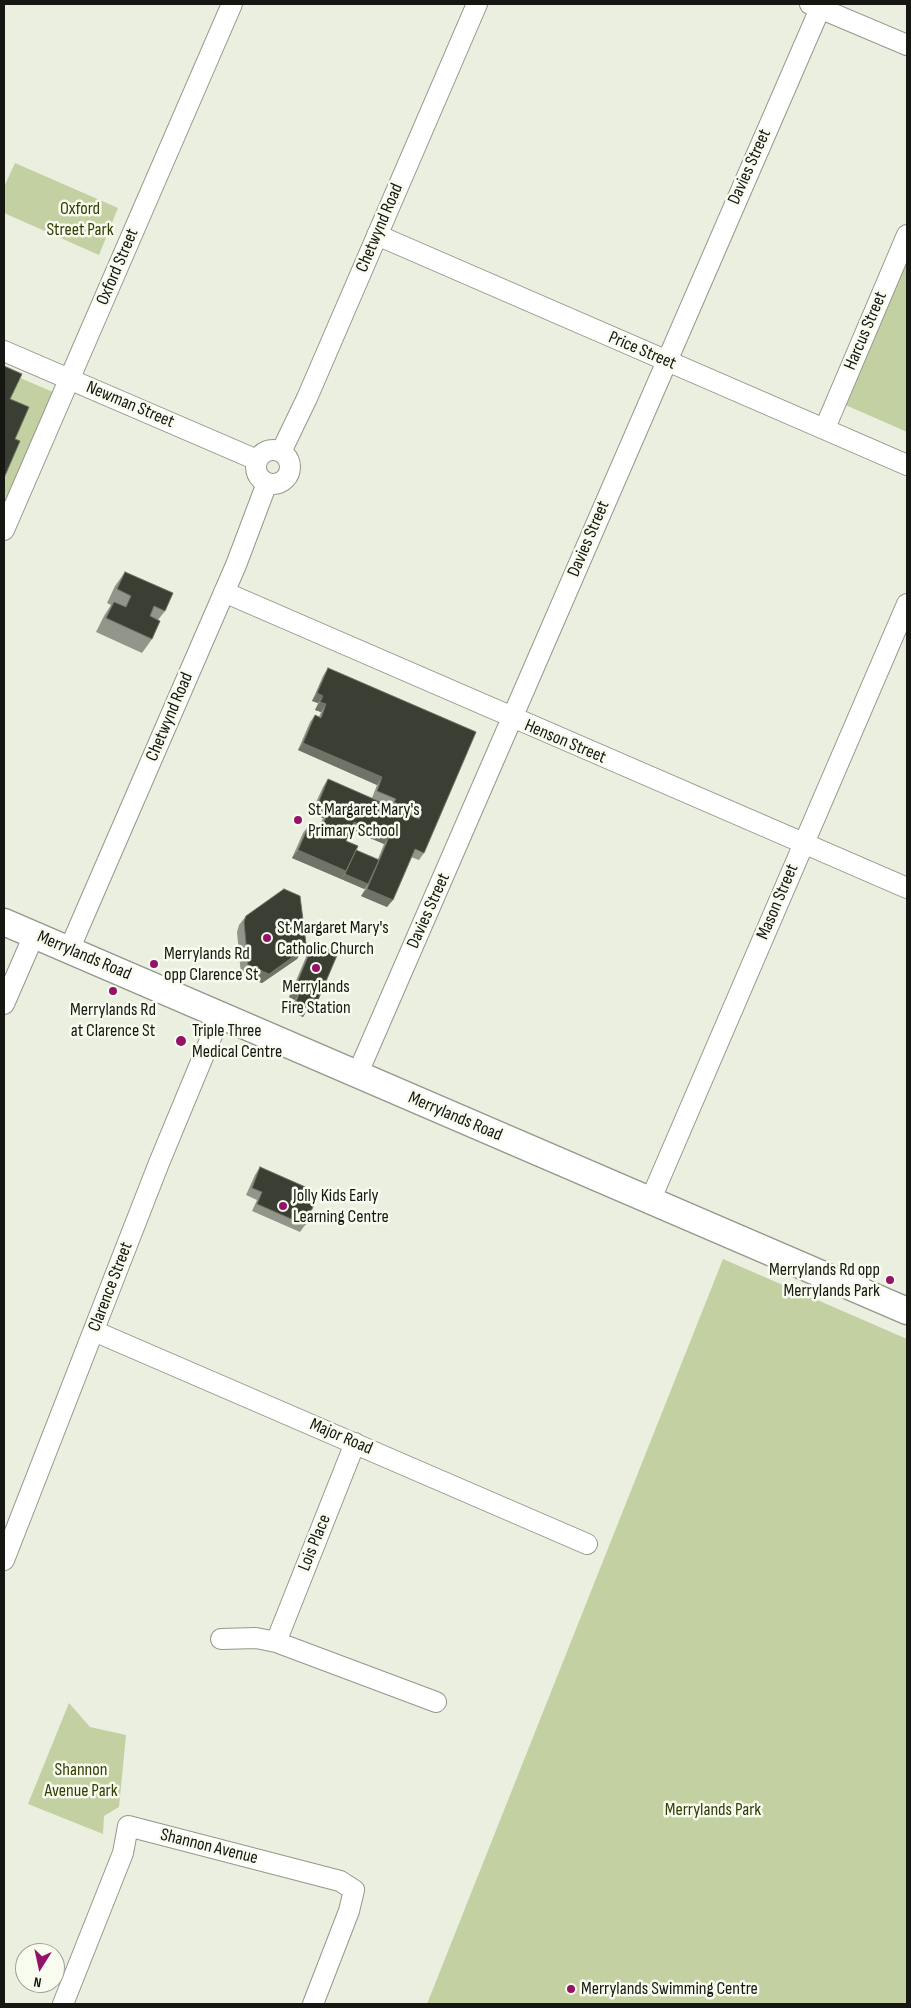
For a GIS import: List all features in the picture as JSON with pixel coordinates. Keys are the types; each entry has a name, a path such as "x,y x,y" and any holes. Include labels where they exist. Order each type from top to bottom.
{"main road":[{"name":"Merrylands Road","path":"4,922 907,1311"}],"street":[{"name":"Oxford Street","path":"4,530 232,4"},
{"name":"Chetwynd Road","path":"282,452 477,4"},
{"path":"817,5 907,45"},
{"name":"Davies Street","path":"357,1074 666,362 817,5"},
{"name":"Harcus Street","path":"825,428 907,235"},
{"name":"Price Street","path":"377,236 907,465"},
{"name":"Newman Street","path":"4,351 257,460"},
{"path":"268,451 282,452 289,460 289,471 283,481 267,483 258,476 257,460 268,451"},
{"name":"Chetwynd Road","path":"69,950 243,548 267,483"},
{"name":"Henson Street","path":"224,592 512,719 907,888"},
{"name":"Mason Street","path":"650,1201 907,604"},
{"path":"4,1004 34,935"},
{"name":"Clarence Street","path":"4,1560 159,1163 220,1016"},
{"name":"Major Road","path":"94,1331 587,1544"},
{"name":"Lois Place","path":"276,1642 355,1443"},
{"path":"221,1638 256,1638 276,1642 436,1702"},
{"name":"Shannon Avenue","path":"63,2004 123,1853 128,1826 340,1881 354,1890 349,1911 313,2004"}],"green space":[{"name":"Oxford Street Park","path":"15,163 118,208 99,255 4,213 4,187"},
{"path":"907,252 907,432 841,403"},
{"path":"4,371 53,392 4,514"},
{"name":"Merrylands Park","path":"723,1259 907,1339 907,2004 427,2004"},
{"name":"Shannon Avenue Park","path":"69,1703 90,1727 126,1735 119,1807 104,1816 103,1834 28,1804"}],"building":[{"path":"4,366 22,374 10,399 29,407 15,439 20,441 4,478"},
{"path":"125,572 173,593 165,611 154,606 150,616 160,621 152,639 106,618 114,602 126,607 131,596 117,589"},
{"path":"328,668 476,732 424,853 415,849 393,900 367,889 389,837 354,822 346,841 358,846 346,871 298,850 309,825 320,830 329,811 317,806 328,779 419,819 421,814 394,802 396,799 377,791 382,777 303,743 315,715 321,718 326,704 320,702 323,696 317,693"},
{"path":"356,850 379,860 368,884 345,874"},
{"path":"284,889 300,896 306,944 304,949 269,974 248,965 244,922 246,916"},
{"path":"314,942 338,953 318,1000 313,998 308,1009 295,1004 300,992 294,990"},
{"name":"Jolly Kids Early Learning Centre","path":"260,1167 319,1193 305,1225 257,1204 262,1192 252,1188"}],"place":[{"name":"St Margaret Mary's Primary School","path":"298,820"},
{"name":"St Margaret Mary's Catholic Church","path":"267,938"},
{"name":"Merrylands Rd opp Clarence St","path":"154,964"},
{"name":"Merrylands Fire Station","path":"316,968"},
{"name":"Merrylands Rd at Clarence St","path":"113,991"},
{"name":"Triple Three Medical Centre","path":"181,1041"},
{"name":"Jolly Kids Early Learning Centre","path":"283,1206"},
{"name":"Merrylands Rd opp Merrylands Park","path":"890,1280"},
{"name":"Merrylands Swimming Centre","path":"571,1989"}]}
